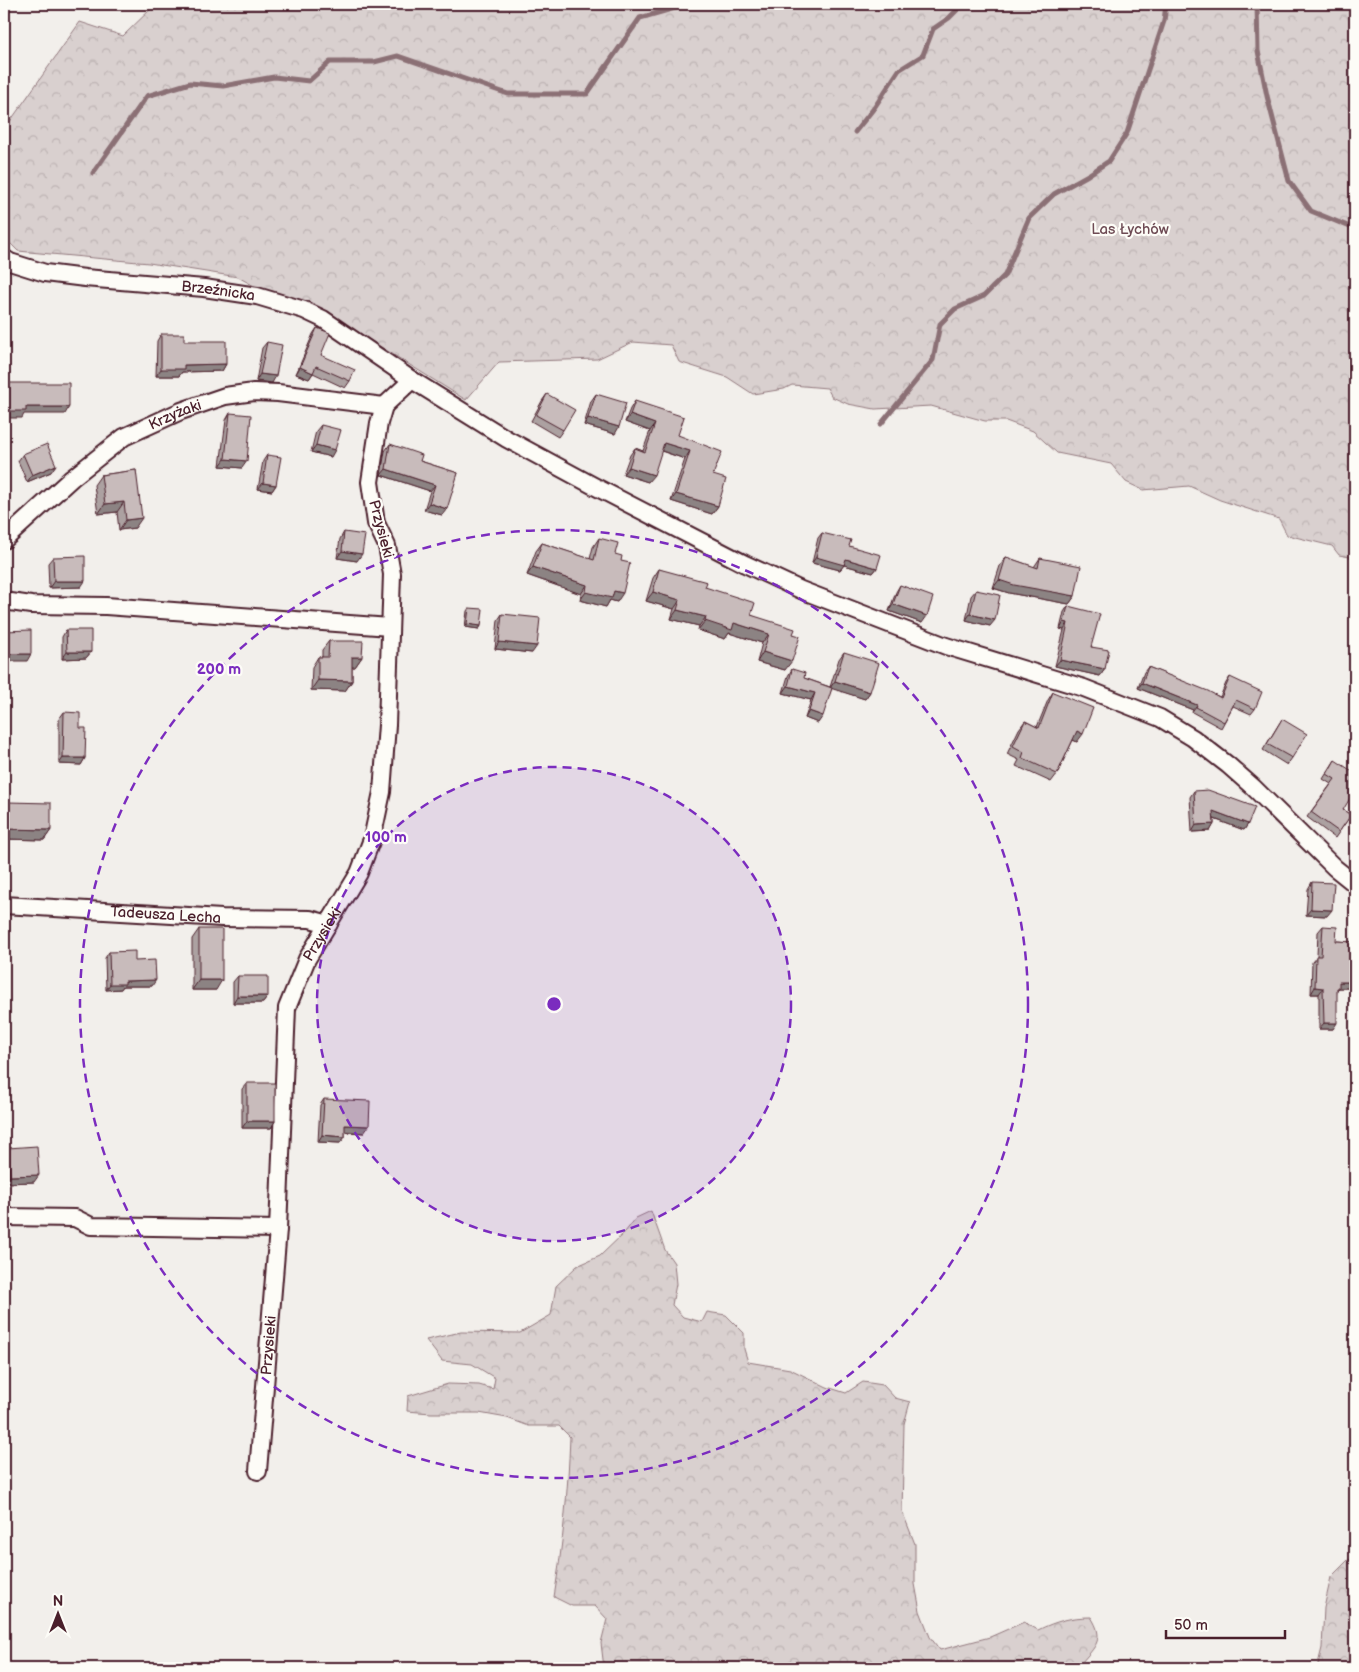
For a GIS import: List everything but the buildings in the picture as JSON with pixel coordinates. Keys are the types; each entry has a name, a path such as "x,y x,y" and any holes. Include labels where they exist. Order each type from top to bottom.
{"street":[{"name":"Brzeźnicka","path":"4,258 10,262 45,273 204,288 256,296 304,310 324,319 459,411 524,449 736,559 802,590 946,646 1084,688 1160,718 1193,738 1228,765 1335,868 1355,884"},
{"path":"384,406 412,380"},
{"name":"Krzyżaki","path":"4,540 72,478 124,437 181,411 225,396 254,392 278,393 384,406"},
{"name":"Przysieki","path":"258,1471 278,1229 287,1008 307,959 359,873 372,839 382,792 387,725 392,574 387,546 376,523 370,482 377,431 384,406"},
{"path":"4,601 31,605 106,606 390,627"},
{"name":"Tadeusza Lecha","path":"4,905 222,918 310,919 329,924"},
{"path":"4,1217 75,1218 91,1226 278,1229"}],"green space":[{"name":"Las Łychów","path":"156,4 1355,4 1355,558 1339,555 1332,546 1287,535 1279,519 1220,500 1189,486 1143,490 1126,482 1111,464 1057,453 1033,431 1006,421 985,421 931,406 875,409 848,404 832,397 827,388 792,385 784,389 753,394 727,377 679,362 671,345 633,342 597,359 499,362 466,400 325,312 265,292 238,277 149,263 18,251 4,237 4,130 80,22 123,36"},
{"path":"651,1211 665,1250 674,1263 676,1284 672,1305 683,1317 702,1322 707,1312 726,1315 744,1333 744,1349 748,1362 790,1369 827,1387 846,1393 863,1382 883,1385 895,1398 910,1402 904,1424 902,1511 915,1544 915,1584 920,1611 930,1637 940,1650 990,1637 1024,1622 1038,1630 1064,1620 1091,1617 1098,1637 1091,1652 1081,1663 1081,1668 604,1668 601,1643 607,1619 595,1606 572,1606 554,1597 565,1517 570,1437 559,1426 529,1426 507,1418 479,1413 407,1411 408,1396 448,1384 479,1385 493,1389 495,1378 472,1364 442,1361 426,1340 461,1332 520,1333 551,1315 556,1286 577,1266 600,1256 625,1232 636,1218"},
{"path":"1355,1558 1355,1668 1317,1668 1322,1648 1324,1608 1331,1577 1348,1560"}],"waterway":[{"path":"93,173 147,96 190,83 223,86 274,77 309,81 330,62 374,62 398,56 508,94 587,94 640,18 689,4"},
{"path":"855,132 874,108 899,70 923,55 933,29 949,18 963,4"},
{"path":"881,424 933,360 940,324 955,309 984,296 1005,275 1029,218 1054,194 1109,161 1127,133 1164,21 1166,4"},
{"path":"1257,4 1258,51 1267,96 1289,181 1311,211 1355,229"}]}
